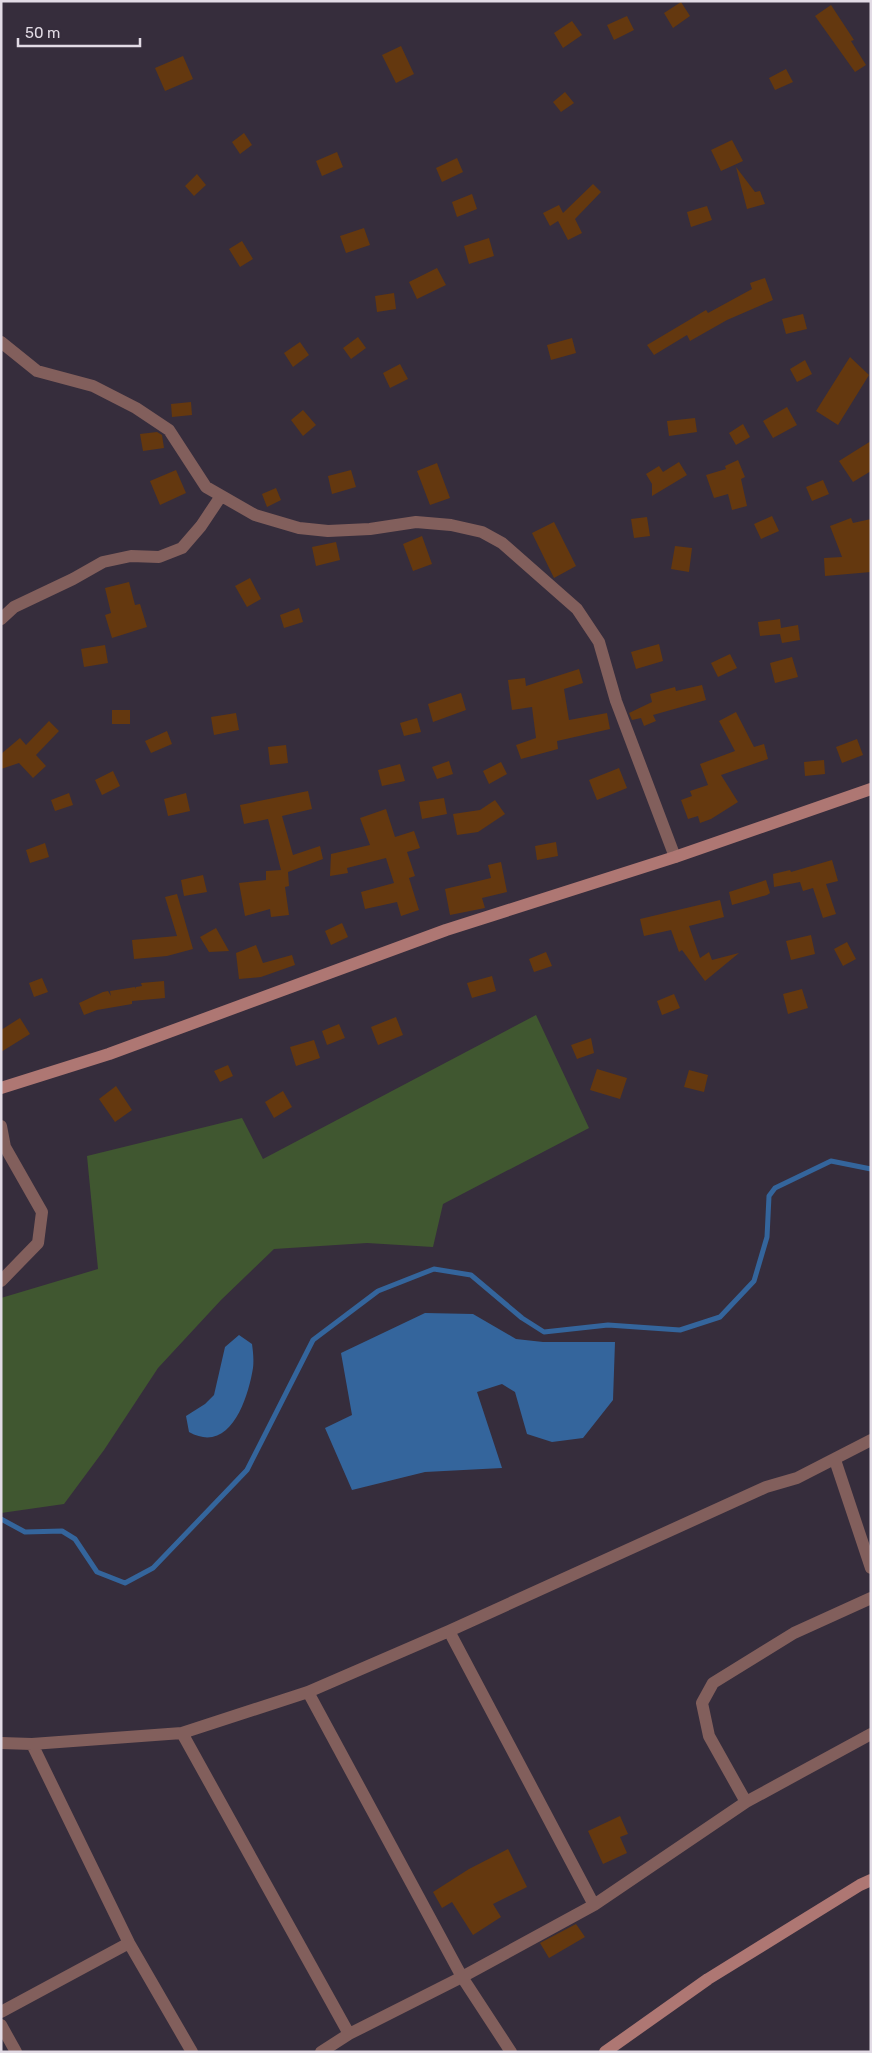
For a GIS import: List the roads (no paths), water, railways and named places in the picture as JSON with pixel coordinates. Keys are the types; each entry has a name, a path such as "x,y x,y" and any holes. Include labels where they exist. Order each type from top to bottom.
{"main road":[{"path":"1,1088 109,1054 446,930 675,857 871,789"},
{"path":"605,2052 708,1979 871,1880"}],"street":[{"path":"1,342 37,371 93,386 136,408 170,430 206,487 255,515 299,528 328,531 370,529 416,522 451,525 482,532 502,543 522,558 577,609 598,642 616,701 675,857"},
{"path":"1,619 14,607 73,580 103,562 131,556 159,557 182,548 201,526 221,496"},
{"path":"1,1126 5,1146 42,1212 38,1242 1,1281"},
{"path":"1,1743 32,1744 182,1733 308,1692 449,1632 766,1488 797,1478 871,1440"},
{"path":"835,1460 871,1568"},
{"path":"746,1802 710,1736 702,1702 712,1683 794,1633 871,1598"},
{"path":"449,1632 594,1905"},
{"path":"308,1692 462,1977 511,2052"},
{"path":"182,1733 349,2034"},
{"path":"321,2052 349,2034 462,1977 594,1905 746,1802 871,1734"},
{"path":"32,1744 129,1944 192,2052"},
{"path":"1,2012 129,1944"},
{"path":"1,2025 16,2052"}],"water":[{"path":"425,1313 473,1314 516,1339 543,1342 615,1342 613,1400 583,1438 552,1442 527,1434 515,1392 502,1384 477,1392 502,1468 425,1472 352,1490 325,1428 352,1415 341,1353"},
{"path":"239,1335 252,1344 253,1359 253,1368 247,1394 241,1408 226,1430 216,1436 203,1437 189,1432 186,1416 205,1404 214,1395 225,1347"}],"waterway":[{"path":"1,1519 25,1532 62,1531 75,1539 97,1572 125,1583 153,1568 247,1470 313,1340 378,1291 434,1269 471,1275 522,1318 544,1332 608,1325 680,1330 720,1317 754,1281 767,1237 769,1196 775,1188 831,1161 871,1169"}]}
